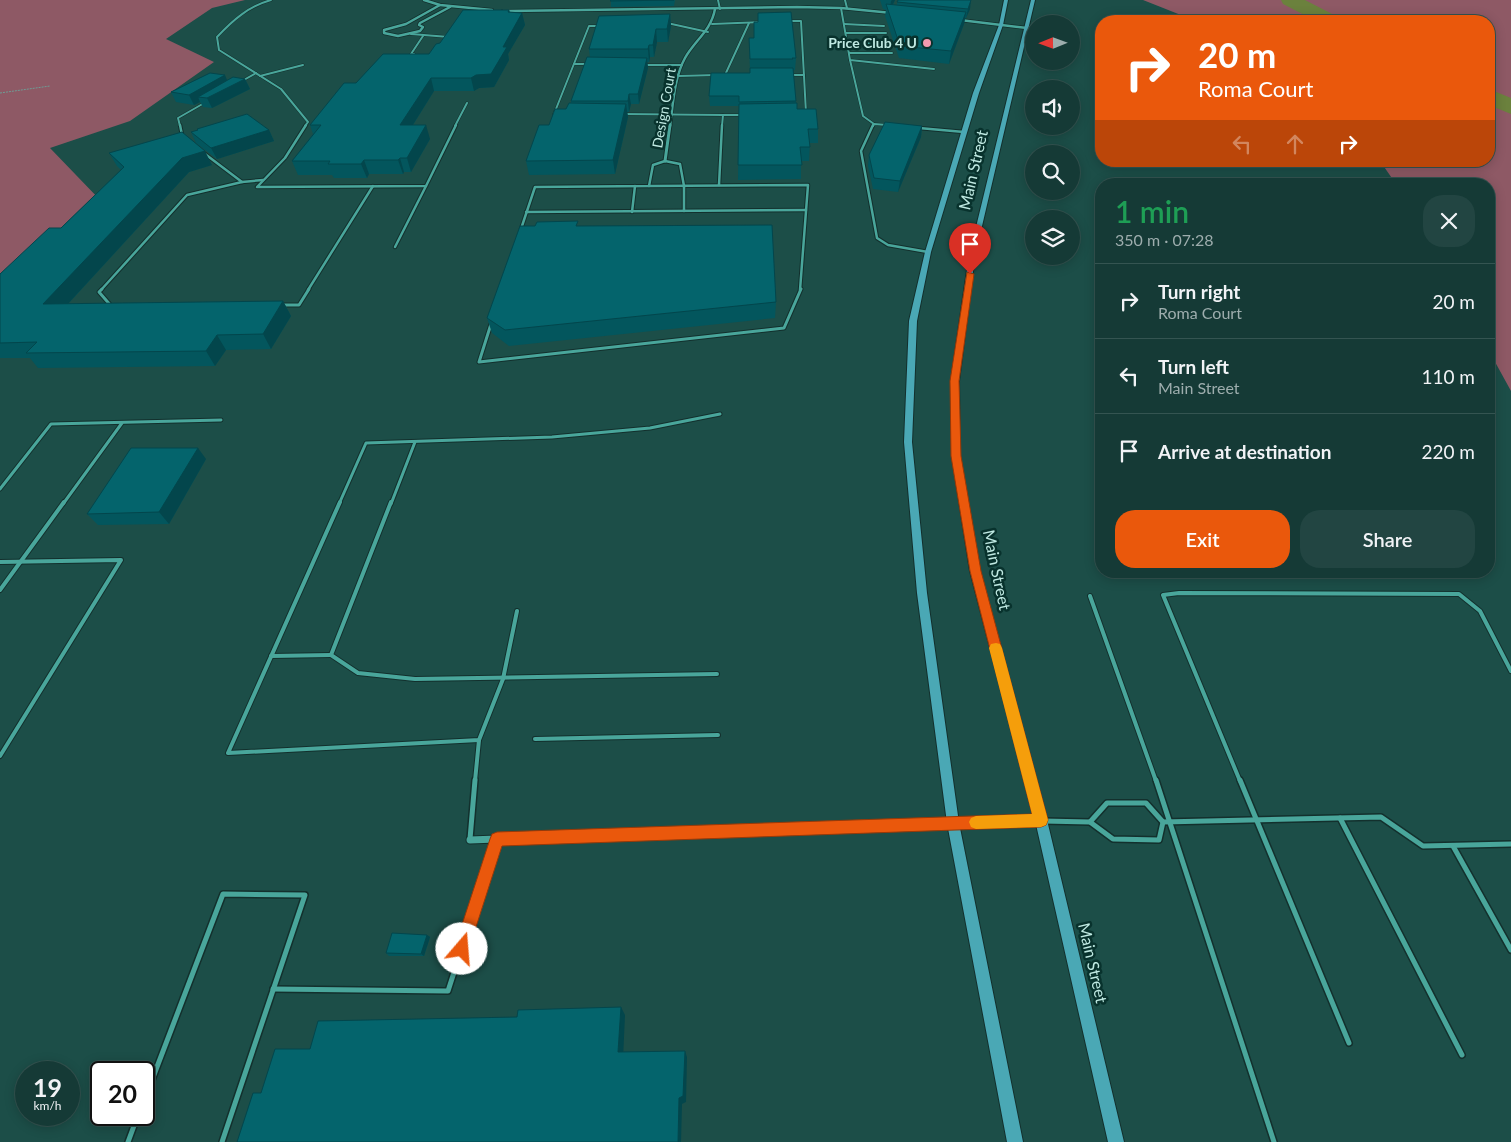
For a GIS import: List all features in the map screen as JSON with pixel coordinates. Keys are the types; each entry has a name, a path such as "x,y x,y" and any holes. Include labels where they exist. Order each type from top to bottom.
{"main road":[{"name":"Main Street","path":"1006,0 1001,25 976,93 928,252 913,321 908,442 922,587 953,823 1014,1142"},
{"name":"Main Street","path":"1030,15 1033,0"},
{"name":"Main Street","path":"1025,35 1014,74 972,256 955,381 956,456 975,571 1041,820 1116,1142"}],"street":[{"path":"424,0 440,6 507,11 847,8 901,14"},
{"path":"440,6 406,24 390,26 384,32 391,36 412,34 422,29 420,23 451,7"},
{"name":"Design Court","path":"665,162 682,65 708,32 715,18 715,9"},
{"path":"958,20 1025,28"},
{"path":"470,840 1041,820"}],"lane":[{"path":"271,0 260,3 232,20 217,37 219,50 281,89 308,122 285,158 257,187 426,186"},
{"path":"718,0 720,8"},
{"path":"845,0 847,8"},
{"path":"892,13 895,6"},
{"path":"841,8 850,60 863,116 874,124 894,126"},
{"path":"783,22 800,21 806,114"},
{"path":"679,76 725,75 748,22"},
{"path":"712,24 766,22"},
{"path":"661,24 670,23 708,32"},
{"path":"844,24 884,26"},
{"path":"554,114 589,26 607,26"},
{"path":"846,33 886,33"},
{"path":"412,34 453,37 449,42"},
{"path":"419,54 411,54 423,36"},
{"path":"847,43 888,44"},
{"path":"849,53 892,53"},
{"path":"850,60 934,69"},
{"path":"574,64 593,64"},
{"path":"260,76 303,65"},
{"path":"642,65 682,65"},
{"path":"238,83 256,73"},
{"path":"784,75 804,75"},
{"path":"182,136 178,118 212,98"},
{"path":"395,247 467,103"},
{"path":"623,114 751,115"},
{"path":"719,185 723,115"},
{"path":"874,124 862,151 877,238 888,245 928,252"},
{"path":"914,128 964,132"},
{"path":"205,154 242,182"},
{"path":"649,186 653,165 665,162 680,164 684,186 684,211"},
{"path":"120,307 111,307 99,292 187,195 242,182 263,180"},
{"path":"494,315 479,362 784,328 801,288 808,185 535,186 520,231"},
{"path":"281,305 299,305 372,186"},
{"path":"632,212 635,186"},
{"path":"526,212 806,210"},
{"path":"479,740 228,753 366,443 562,436 650,428 720,414"},
{"path":"0,489 51,424 221,420"},
{"path":"0,590 122,422"},
{"path":"331,656 415,442"},
{"path":"0,562 121,560 0,756"},
{"path":"1349,1043 1163,596 1179,593 1459,594 1480,611 1511,670"},
{"path":"1090,596 1171,822 1274,1142"},
{"path":"470,840 479,740 503,679 517,611"},
{"path":"271,656 331,656 358,673 415,679 717,674"},
{"path":"535,739 718,735"},
{"path":"1090,822 1107,802 1146,803 1163,822 1381,817 1423,846 1511,844"},
{"path":"1340,818 1462,1055"},
{"path":"1041,820 1090,822 1113,839 1159,840 1163,822"},
{"path":"274,989 448,991 497,839"},
{"path":"1453,846 1511,950"},
{"path":"155,1071 223,894 305,895 222,1142"},
{"path":"128,1142 134,1126"}],"path":[{"path":"0,93 50,86"}],"shaded area":[{"path":"0,0 245,0 212,8 166,39 214,62 130,121 50,148 102,202 0,301"},
{"path":"1143,0 1511,0 1511,391 1495,362 1495,178 1392,178 1384,167 1495,167 1495,15 1181,15"}],"building":[{"path":"611,0 674,0 610,1"},
{"path":"898,0 971,0 968,9 897,2"},
{"path":"886,4 966,12 951,51 900,46"},
{"path":"463,10 509,10 508,12 522,13 503,47 507,47 491,74 476,75 471,78 431,78 400,125 426,125 407,158 400,158 398,160 364,160 361,164 328,164 330,161 292,161 321,125 310,125 344,83 356,83 383,54 429,54 436,44 440,43"},
{"path":"791,12 796,58 750,59 749,38 754,38 754,22 758,22 758,13"},
{"path":"670,14 667,29 656,29 653,45 649,45 648,49 589,49 599,16"},
{"path":"587,57 647,58 638,94 629,94 628,101 571,101"},
{"path":"750,68 793,68 796,101 739,102 739,96 709,96 711,73 750,73"},
{"path":"210,73 225,75 189,95 171,92"},
{"path":"233,77 245,79 207,98 198,97"},
{"path":"569,103 626,104 613,160 526,161 539,125 549,125 555,109 566,109"},
{"path":"797,103 797,109 816,109 818,129 808,129 810,147 800,147 802,165 738,165 739,104"},
{"path":"247,114 269,130 211,148 191,132 197,129"},
{"path":"885,122 922,126 900,181 874,178 869,155"},
{"path":"182,132 205,151 182,158 43,304 283,301 263,334 217,335 206,351 26,353 37,342 0,343 0,274 49,228 61,228 124,167 109,153"},
{"path":"578,221 576,226 772,225 776,302 505,330 487,318 520,226 535,226 537,222"},
{"path":"131,448 198,448 159,512 87,514"},
{"path":"392,933 427,935 421,954 386,953"},
{"path":"621,1007 618,1052 685,1051 683,1096 679,1098 678,1142 237,1142 253,1093 261,1093 275,1049 310,1049 318,1021 517,1017 518,1010"}],"waterway":[{"path":"1290,0 1319,15"},
{"path":"1495,99 1511,107"}],"slow traffic":[{"path":"976,822 1041,820 996,648"}],"place":[{"name":"Price Club 4 U","path":"927,43"}],"route":[{"path":"462,949 497,839 1041,820 975,571 956,456 955,381 970,274"}]}
